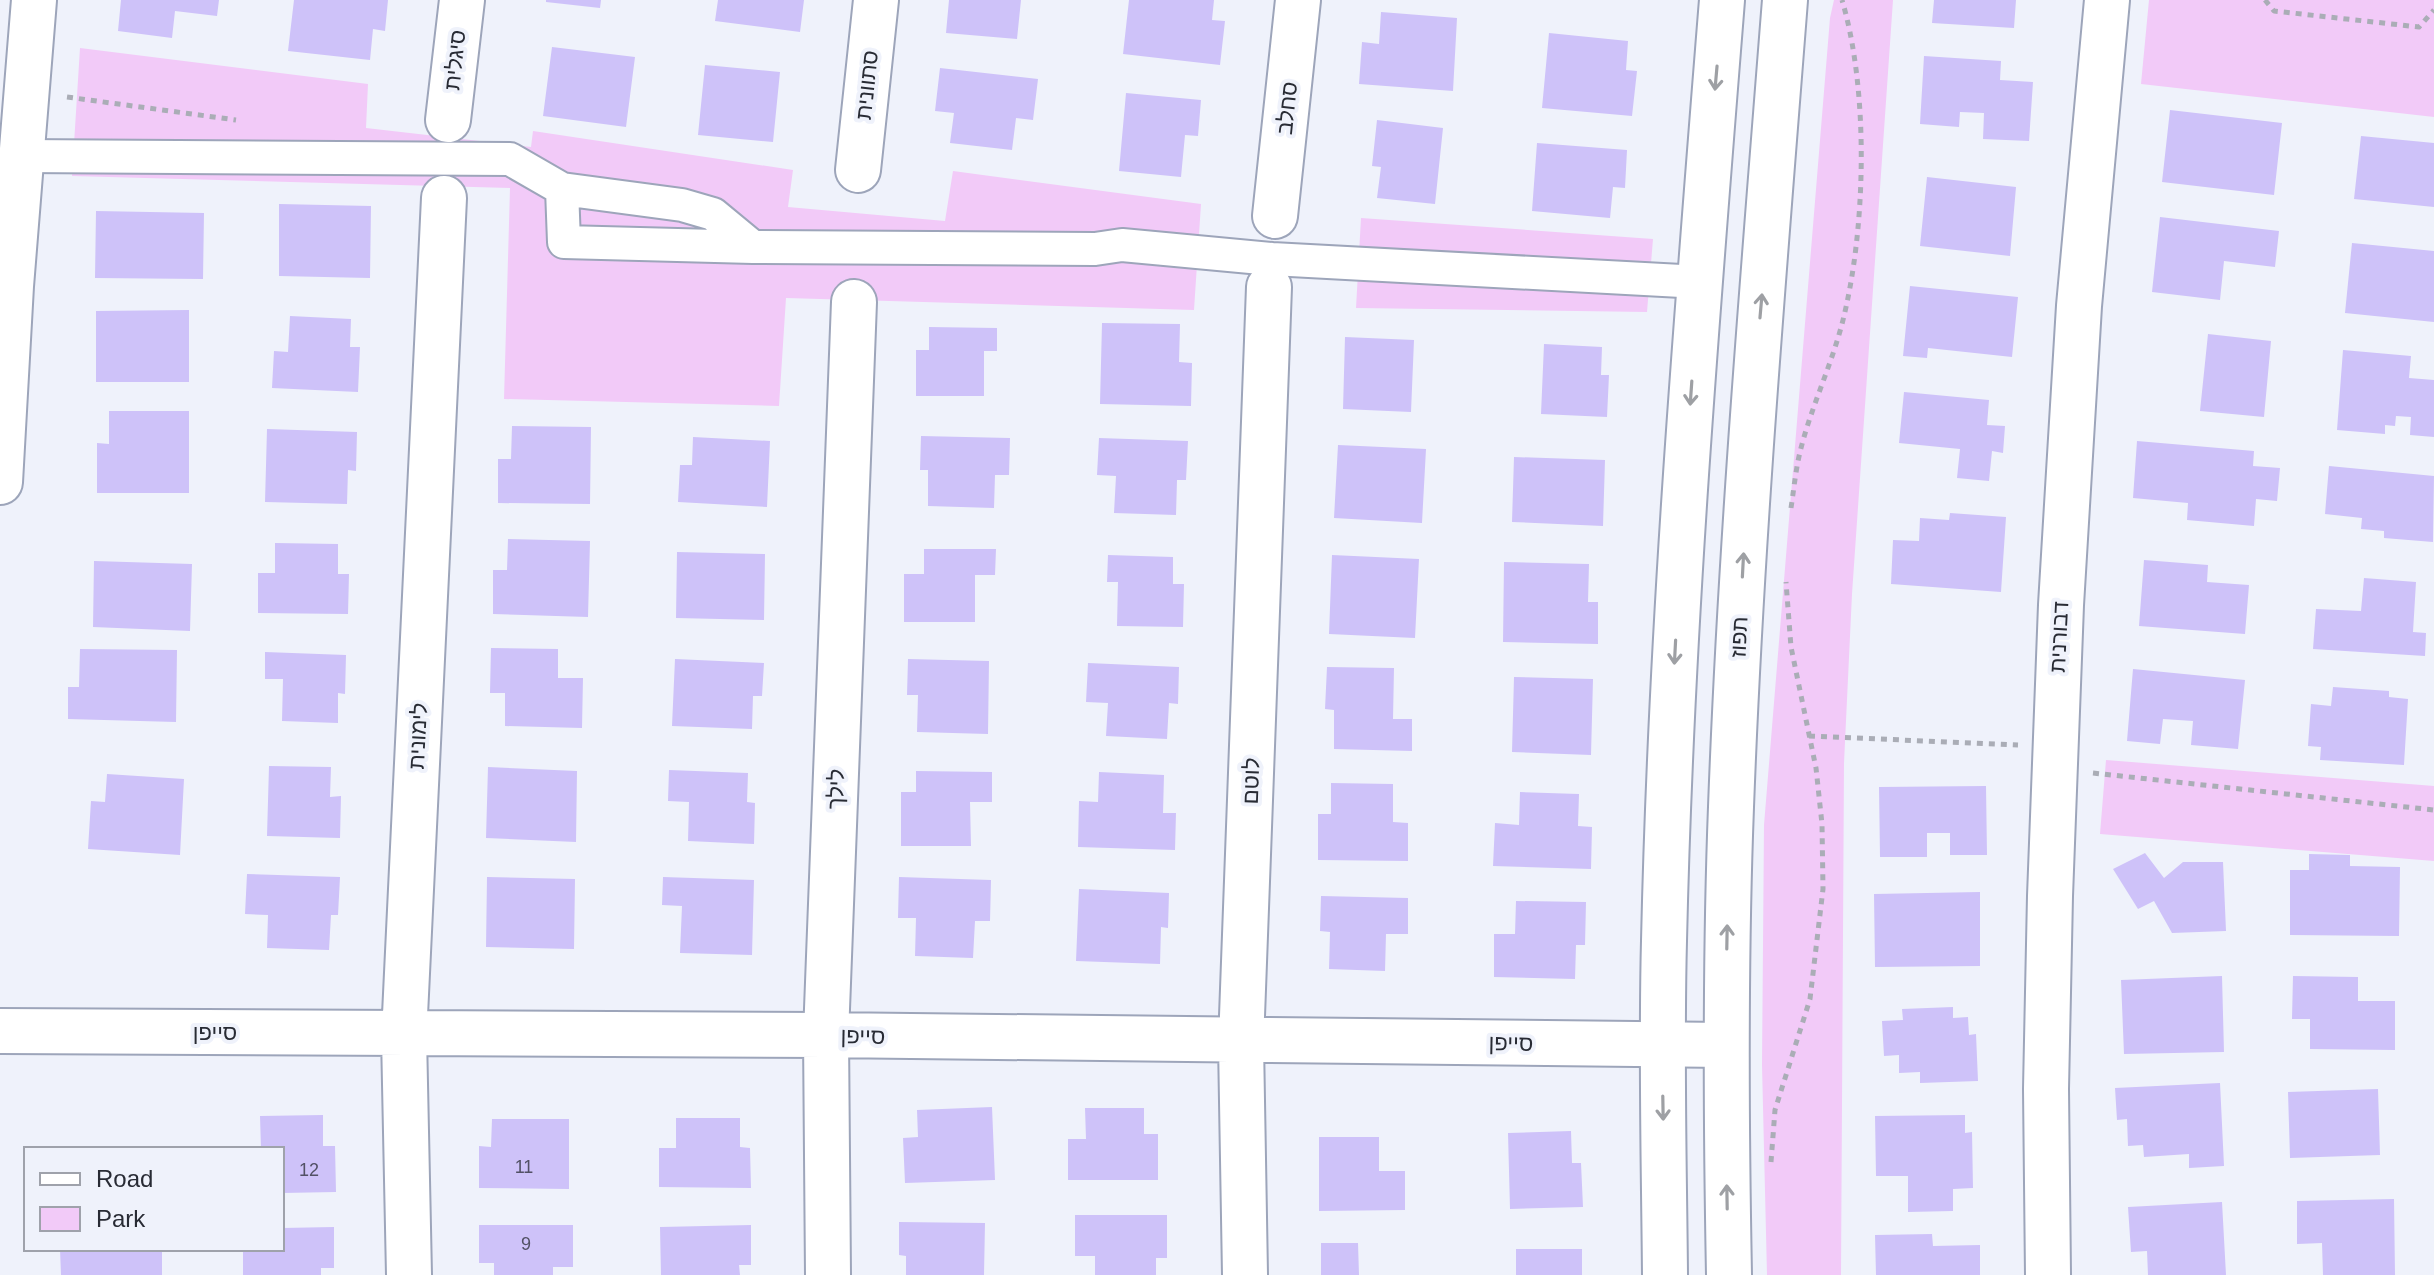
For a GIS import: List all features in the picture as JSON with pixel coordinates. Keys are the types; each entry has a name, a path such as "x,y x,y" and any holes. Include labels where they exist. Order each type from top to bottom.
{"street":[{"path":"0,482 34,0"},
{"name":"סיגלית","path":"448,120 462,0"},
{"name":"סתוונית","path":"858,170 876,0"},
{"name":"סחלב","path":"1275,216 1298,0"},
{"path":"1665,1275 1663,1045 1673,679 1722,0"},
{"name":"תפוז","path":"1729,1275 1726,1045 1731,808 1755,380 1785,0"},
{"name":"דבורנית","path":"2048,1275 2046,1089 2060,619 2079,306 2107,0"},
{"path":"21,156 510,159 562,189 682,205 713,214 753,247"},
{"path":"562,189 564,242 753,247 1095,249 1122,245 1272,259 1700,282"},
{"name":"לימונית","path":"409,1275 404,1032 444,198"},
{"name":"לוטם","path":"1245,1275 1241,1041 1269,287"},
{"name":"לילך","path":"828,1275 826,1035 854,302"},
{"name":"סייפן","path":"0,1031 826,1035 1726,1045"}],"path":[{"path":"1788,521 1801,448 1843,323 1860,214 1861,143 1856,70 1842,0"},
{"path":"2265,0 2274,11 2419,27 2434,10"},
{"path":"1770,1174 1775,1110 1810,999 1823,889 1822,824 1816,768 1791,647 1786,581"},
{"path":"1809,736 2054,757 2434,810"}],"green space":[{"path":"1834,0 1893,0 1852,594 1844,763 1841,1275 1767,1275 1762,1065 1764,825 1830,18"},
{"path":"2149,0 2434,0 2434,117 2141,84"},
{"path":"80,48 368,84 366,128 531,147 533,131 793,170 788,207 945,221 953,171 1201,204 1194,310 786,298 779,406 504,399 510,188 72,176"},
{"path":"1361,218 1653,239 1647,312 1356,308"},
{"path":"2106,760 2434,786 2434,861 2100,834"}],"building":[{"path":"121,0 219,0 217,16 175,11 172,38 118,31"},
{"path":"294,0 388,0 385,31 373,29 370,60 288,51"},
{"path":"546,0 601,0 600,8"},
{"path":"718,0 804,0 800,32 715,21"},
{"path":"949,0 1021,0 1017,39 946,33"},
{"path":"1129,0 1214,0 1212,20 1225,21 1220,65 1123,54"},
{"path":"1934,0 2016,0 2014,28 1932,23"},
{"path":"1381,12 1457,18 1453,91 1359,84 1362,42 1379,44"},
{"path":"1549,33 1628,41 1626,70 1637,71 1632,116 1542,108"},
{"path":"552,47 635,57 626,127 543,116"},
{"path":"1924,56 2001,61 2000,80 2033,82 2029,141 1983,139 1984,113 1960,112 1959,127 1920,124"},
{"path":"705,65 780,72 773,142 698,135"},
{"path":"940,68 1038,79 1033,120 1016,118 1012,150 950,143 954,113 935,111"},
{"path":"1126,93 1201,100 1198,136 1185,135 1181,177 1119,171"},
{"path":"2170,110 2282,123 2274,195 2162,182"},
{"path":"1377,120 1443,128 1435,204 1377,198 1381,167 1372,166"},
{"path":"2361,136 2434,143 2434,207 2354,199"},
{"path":"1537,143 1627,150 1625,188 1613,187 1610,218 1532,211"},
{"path":"1927,177 2016,187 2010,256 1920,246"},
{"path":"279,204 371,206 370,278 279,276"},
{"path":"96,211 204,213 203,279 95,278"},
{"path":"2160,217 2279,231 2275,267 2224,261 2220,300 2152,292"},
{"path":"2352,243 2434,251 2434,322 2345,313"},
{"path":"1910,286 2018,297 2012,357 1928,348 1927,358 1903,356"},
{"path":"189,310 189,382 96,382 96,311"},
{"path":"290,316 351,319 350,347 360,347 358,392 272,388 274,351 288,352"},
{"path":"1102,323 1180,324 1179,362 1192,363 1191,406 1100,404"},
{"path":"929,327 997,328 997,351 984,351 984,396 916,396 916,350 929,350"},
{"path":"2208,334 2271,341 2264,417 2200,411"},
{"path":"1345,337 1414,340 1411,412 1343,409"},
{"path":"1544,344 1602,347 1601,375 1609,375 1607,417 1541,414"},
{"path":"2343,350 2411,356 2409,378 2434,380 2434,437 2410,435 2411,417 2396,416 2395,426 2385,425 2385,434 2337,430"},
{"path":"1904,392 1989,400 1987,425 2005,426 2003,453 1992,451 1989,481 1957,478 1960,449 1899,443"},
{"path":"109,411 189,411 189,493 97,493 97,443 109,444"},
{"path":"512,426 591,427 590,504 498,503 498,459 511,459"},
{"path":"267,429 357,432 356,471 348,470 347,504 265,502"},
{"path":"921,436 1010,438 1009,475 995,475 994,508 928,506 928,470 920,470"},
{"path":"693,437 770,441 767,507 678,502 680,465 692,465"},
{"path":"1099,438 1188,441 1186,480 1177,480 1176,515 1114,513 1116,476 1097,475"},
{"path":"2137,441 2254,451 2253,466 2280,468 2277,501 2256,499 2254,526 2187,520 2188,503 2133,498"},
{"path":"1338,445 1426,449 1422,523 1334,518"},
{"path":"1514,457 1605,460 1603,526 1512,522"},
{"path":"2329,466 2434,476 2433,542 2384,538 2384,531 2361,529 2362,518 2325,514"},
{"path":"1950,513 2006,517 2001,592 1891,584 1893,540 1919,541 1920,518 1949,520"},
{"path":"508,539 590,541 588,617 493,614 493,570 507,570"},
{"path":"275,543 338,544 338,574 349,574 348,614 258,613 258,573 275,573"},
{"path":"924,549 996,549 995,575 975,575 975,622 904,622 904,574 924,574"},
{"path":"677,552 765,554 764,620 676,618"},
{"path":"1108,555 1173,557 1173,584 1184,584 1183,627 1117,626 1118,582 1107,582"},
{"path":"1332,555 1419,559 1415,638 1329,634"},
{"path":"2144,560 2208,565 2207,582 2249,585 2245,634 2139,626"},
{"path":"94,561 192,564 190,631 93,627"},
{"path":"1504,562 1589,564 1588,602 1598,602 1598,644 1503,642"},
{"path":"2364,578 2416,582 2413,632 2426,633 2425,656 2313,649 2316,609 2361,611"},
{"path":"491,648 558,649 558,678 583,678 582,728 505,726 505,693 490,693"},
{"path":"80,649 177,650 176,722 68,719 68,687 79,687"},
{"path":"265,652 346,655 345,694 338,693 338,723 282,721 283,679 265,679"},
{"path":"675,659 764,663 762,696 753,696 752,729 672,726"},
{"path":"908,659 989,661 988,734 917,732 918,695 907,695"},
{"path":"1088,663 1179,667 1178,704 1169,703 1167,739 1106,736 1108,703 1086,702"},
{"path":"1327,667 1394,668 1393,719 1412,719 1412,751 1334,749 1334,710 1325,709"},
{"path":"2133,669 2245,680 2238,749 2191,745 2193,721 2163,719 2160,744 2127,741"},
{"path":"1514,677 1593,679 1591,755 1512,752"},
{"path":"2333,687 2389,691 2389,697 2408,699 2404,765 2320,760 2321,747 2308,746 2311,704 2331,706"},
{"path":"269,766 331,767 330,797 341,796 340,838 267,836"},
{"path":"488,767 577,771 576,842 486,838"},
{"path":"669,770 748,773 747,802 755,803 754,844 688,841 689,802 668,801"},
{"path":"916,771 992,772 992,802 970,802 971,846 901,846 901,792 916,792"},
{"path":"1099,772 1164,775 1163,813 1176,813 1175,850 1078,847 1079,801 1098,802"},
{"path":"107,774 184,779 180,855 88,849 91,801 105,802"},
{"path":"1331,783 1393,784 1393,822 1408,823 1408,861 1318,860 1318,814 1331,814"},
{"path":"1986,786 1987,855 1950,855 1950,833 1927,833 1927,857 1880,857 1879,787"},
{"path":"1520,792 1579,794 1578,826 1592,827 1591,869 1493,866 1495,823 1519,825"},
{"path":"2145,853 2164,878 2183,862 2223,862 2226,931 2172,933 2154,901 2138,909 2113,869"},
{"path":"2309,854 2350,855 2350,866 2400,867 2399,936 2290,935 2290,870 2309,870"},
{"path":"247,874 340,877 338,915 331,915 329,950 267,948 268,915 245,914"},
{"path":"487,877 575,879 574,949 486,947"},
{"path":"663,877 754,880 752,955 680,953 682,906 662,905"},
{"path":"899,877 991,880 990,921 975,921 973,958 915,956 916,918 898,918"},
{"path":"1079,889 1169,893 1168,928 1161,927 1160,964 1076,961"},
{"path":"1980,892 1980,966 1875,967 1874,894"},
{"path":"1321,896 1408,898 1408,934 1386,934 1385,971 1329,969 1330,932 1320,931"},
{"path":"1516,901 1586,902 1585,945 1576,945 1575,979 1494,977 1494,934 1515,934"},
{"path":"2222,976 2224,1052 2124,1054 2121,980"},
{"path":"2293,976 2358,977 2358,1001 2395,1001 2395,1050 2310,1049 2310,1019 2292,1019"},
{"path":"1953,1007 1953,1018 1968,1017 1969,1035 1976,1034 1978,1081 1920,1083 1920,1072 1899,1073 1899,1055 1884,1056 1882,1021 1903,1020 1902,1009"},
{"path":"2220,1083 2224,1166 2189,1168 2189,1154 2144,1157 2143,1145 2128,1146 2127,1119 2117,1120 2115,1088"},
{"path":"2378,1089 2380,1155 2290,1158 2288,1092"},
{"path":"992,1107 995,1180 905,1183 903,1138 918,1137 917,1110"},
{"path":"1085,1108 1144,1108 1144,1134 1158,1134 1158,1180 1068,1180 1068,1139 1086,1139"},
{"path":"323,1115 323,1146 335,1146 336,1192 284,1193 284,1147 261,1147 260,1116"},
{"path":"1965,1115 1965,1133 1972,1132 1973,1188 1953,1189 1953,1211 1908,1212 1908,1176 1876,1176 1875,1116"},
{"path":"676,1118 740,1118 740,1147 750,1148 751,1188 659,1187 659,1148 676,1148"},
{"path":"492,1119 569,1119 569,1189 479,1188 479,1146 491,1147"},
{"path":"1571,1131 1572,1163 1581,1163 1583,1207 1510,1209 1508,1133"},
{"path":"1319,1137 1379,1137 1379,1171 1405,1171 1405,1210 1319,1211"},
{"path":"2394,1199 2395,1275 2323,1275 2322,1243 2297,1244 2297,1201"},
{"path":"2222,1202 2226,1275 2148,1275 2147,1251 2131,1252 2128,1207"},
{"path":"1075,1215 1167,1215 1167,1258 1156,1258 1156,1275 1095,1275 1095,1256 1075,1256"},
{"path":"899,1222 985,1223 984,1275 906,1275 906,1256 899,1255"},
{"path":"479,1225 573,1225 573,1267 553,1267 553,1275 494,1275 494,1263 479,1263"},
{"path":"751,1225 751,1265 739,1265 740,1275 661,1275 660,1227"},
{"path":"334,1227 334,1268 321,1268 321,1275 243,1275 243,1251 284,1251 284,1228"},
{"path":"1932,1234 1933,1246 1980,1245 1980,1275 1876,1275 1875,1235"},
{"path":"1321,1243 1358,1243 1359,1275 1321,1275"},
{"path":"1516,1249 1582,1249 1582,1275 1516,1275"},
{"path":"60,1251 162,1251 162,1275 61,1275"}]}
